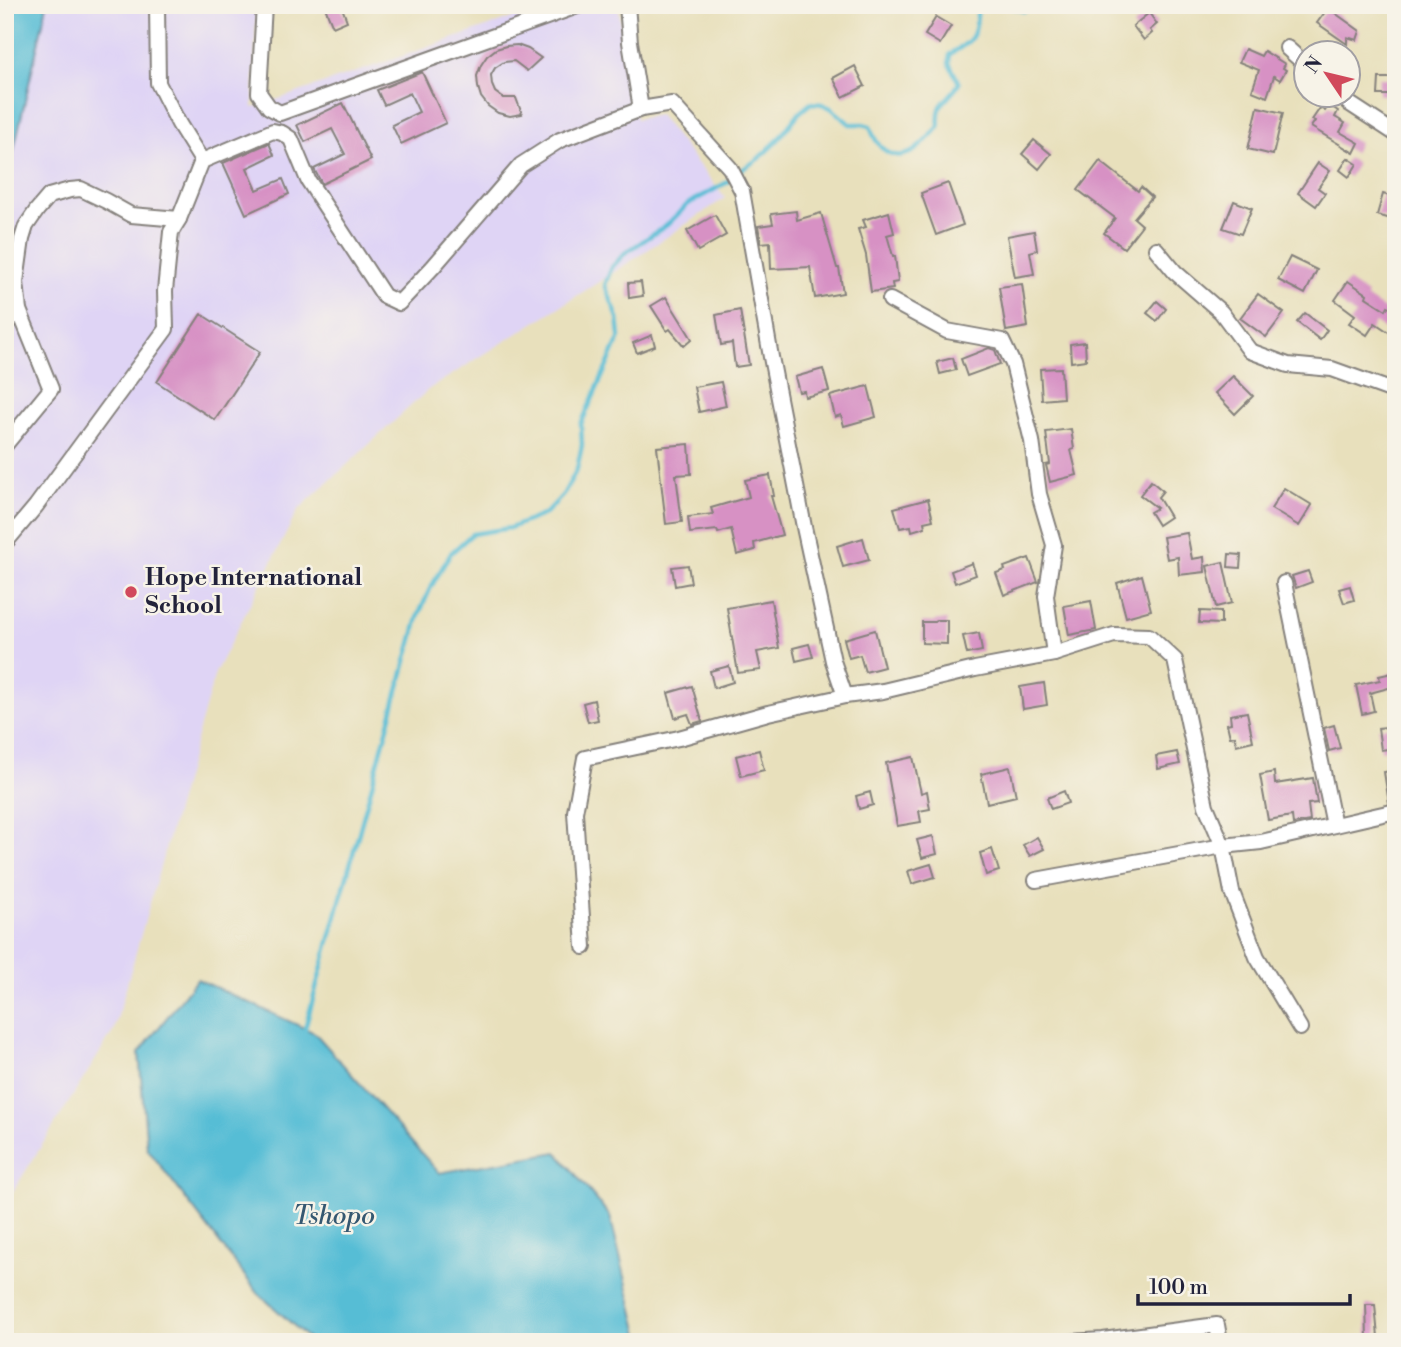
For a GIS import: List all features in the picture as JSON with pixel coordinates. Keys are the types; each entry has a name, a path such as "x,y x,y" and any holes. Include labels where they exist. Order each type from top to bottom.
{"street":[{"path":"157,5 158,83 202,161"},
{"path":"264,5 259,93 270,107 280,113 580,5"},
{"path":"627,5 640,109"},
{"path":"1287,48 1292,52"},
{"path":"5,543 36,506 166,329 165,291 171,232 179,219 202,161 273,131 291,139 308,180 384,296 398,303 433,267 521,165 561,140 640,109 672,104 730,169 742,191 804,527 833,661 845,696"},
{"path":"1356,108 1396,134"},
{"path":"5,445 51,389 19,310 16,282 26,226 49,196 81,189 131,215 179,219"},
{"path":"1157,249 1175,272 1221,312 1250,351 1288,365 1332,369 1396,392"},
{"path":"890,300 947,331 1002,341 1013,364 1032,440 1039,494 1054,545 1046,596 1054,654"},
{"path":"5,325 19,310"},
{"path":"1284,583 1334,825"},
{"path":"584,947 575,812 585,758 679,738 768,713 1054,654 1114,635 1149,636 1175,660 1206,806 1223,846 1232,892 1257,957 1300,1028"},
{"path":"1036,880 1223,846 1261,842 1396,811"},
{"path":"1070,1342 1217,1325 1220,1342"}],"shaded area":[{"name":"Hope International School","path":"47,5 256,5 253,108 550,5 618,5 636,119 659,115 725,198 616,271 429,389 298,510 215,673 114,1030 5,1204 5,188"}],"water":[{"path":"5,5 47,5 5,188"},
{"name":"Tshopo","path":"197,979 315,1033 439,1173 557,1152 610,1216 641,1342 312,1342 258,1293 147,1148 139,1053"}],"building":[{"path":"324,5 341,5 347,21 333,27"},
{"path":"1328,8 1360,31 1358,38 1338,38 1317,23"},
{"path":"1149,13 1157,24 1144,40 1133,26"},
{"path":"936,17 951,26 940,44 925,35"},
{"path":"517,45 541,58 527,71 514,61 504,62 495,68 491,75 495,92 503,98 516,98 522,114 510,116 498,113 488,106 481,97 477,76 487,56 496,49"},
{"path":"1245,49 1261,56 1264,51 1285,64 1283,68 1286,70 1280,80 1274,76 1267,97 1252,91 1259,70 1239,62"},
{"path":"855,66 865,86 843,97 833,78"},
{"path":"422,72 446,123 401,144 392,125 419,112 410,93 384,105 377,90"},
{"path":"1379,78 1391,78 1390,95 1378,95"},
{"path":"343,103 371,160 322,184 314,169 345,154 332,129 305,142 297,125"},
{"path":"1258,107 1283,113 1273,155 1248,149"},
{"path":"1320,108 1325,111 1327,108 1334,108 1338,111 1335,117 1345,123 1340,132 1359,143 1354,153 1311,127"},
{"path":"1034,140 1051,154 1039,169 1022,154"},
{"path":"269,143 274,155 247,168 257,190 283,179 289,194 246,214 223,163"},
{"path":"1348,158 1357,164 1349,177 1340,170"},
{"path":"1100,161 1138,191 1141,187 1152,197 1134,218 1142,225 1124,248 1104,233 1115,218 1078,190"},
{"path":"1318,163 1330,171 1318,188 1325,193 1316,206 1298,193"},
{"path":"948,183 963,225 936,235 921,193"},
{"path":"1383,194 1396,198 1391,219 1377,215"},
{"path":"1234,201 1252,208 1241,234 1223,228"},
{"path":"796,211 797,220 821,213 839,268 843,293 815,298 810,267 771,269 770,242 761,243 758,226 773,224 771,214"},
{"path":"889,212 894,233 887,235 895,256 898,282 892,283 893,289 871,292 866,255 858,229 866,227 863,220"},
{"path":"715,215 726,235 698,251 687,231"},
{"path":"1034,231 1037,250 1030,252 1034,274 1015,277 1007,236"},
{"path":"1290,257 1317,270 1305,294 1278,280"},
{"path":"1348,281 1386,310 1388,306 1396,311 1396,337 1375,323 1367,335 1349,323 1355,315 1335,300"},
{"path":"641,282 643,296 629,298 628,283"},
{"path":"1022,284 1028,327 1006,331 999,287"},
{"path":"1258,294 1284,313 1266,337 1240,318"},
{"path":"666,297 692,339 684,346 670,329 667,331 651,306"},
{"path":"1157,301 1166,309 1157,321 1147,313"},
{"path":"740,310 749,365 735,367 732,343 721,345 716,315"},
{"path":"1305,313 1327,330 1320,340 1297,322"},
{"path":"201,314 260,352 215,420 157,382"},
{"path":"652,335 655,346 637,353 633,343"},
{"path":"1085,342 1086,360 1071,362 1070,344"},
{"path":"989,348 995,350 1000,364 967,376 961,359"},
{"path":"953,358 956,370 940,374 937,362"},
{"path":"1061,368 1063,398 1042,400 1040,369"},
{"path":"823,369 829,391 805,397 804,391 799,392 795,377"},
{"path":"1233,376 1253,396 1235,414 1215,393"},
{"path":"721,382 726,406 699,412 694,387"},
{"path":"868,386 876,417 844,426 841,415 835,417 830,396"},
{"path":"1071,429 1074,449 1071,450 1077,475 1050,482 1046,465 1050,464 1046,432"},
{"path":"689,444 691,474 676,475 682,522 666,524 657,447"},
{"path":"770,475 774,496 771,496 782,535 754,543 755,550 737,555 731,529 718,533 717,530 690,533 688,517 713,514 711,508 749,497 745,480"},
{"path":"1151,481 1163,491 1158,497 1170,517 1158,525 1150,512 1157,508 1140,495"},
{"path":"1284,488 1312,505 1299,526 1271,509"},
{"path":"928,499 933,520 924,522 925,527 912,531 911,526 900,528 894,508"},
{"path":"1187,533 1192,559 1204,557 1205,572 1179,575 1178,557 1167,559 1163,537"},
{"path":"863,538 869,560 843,567 837,546"},
{"path":"1229,554 1241,555 1240,568 1228,567"},
{"path":"1029,558 1038,582 1004,595 996,573 1005,570 1004,567"},
{"path":"1223,562 1232,603 1216,607 1207,566"},
{"path":"972,563 976,575 955,583 951,571"},
{"path":"688,565 691,583 675,586 672,567"},
{"path":"1308,571 1312,582 1296,588 1292,576"},
{"path":"1142,575 1151,610 1126,617 1117,583"},
{"path":"1350,586 1354,600 1344,603 1339,589"},
{"path":"771,600 779,648 757,652 761,670 738,673 727,608"},
{"path":"1091,601 1096,630 1069,635 1064,606"},
{"path":"1200,611 1221,612 1221,624 1199,623"},
{"path":"947,620 947,644 922,643 922,622"},
{"path":"875,630 884,667 865,672 860,655 849,658 844,639"},
{"path":"979,633 982,651 967,654 963,636"},
{"path":"809,644 813,657 796,661 793,648"},
{"path":"729,666 733,682 714,688 710,671"},
{"path":"1396,672 1396,686 1370,693 1374,711 1362,714 1356,685 1380,680 1379,676"},
{"path":"1044,683 1047,705 1023,709 1020,687"},
{"path":"692,686 702,721 692,724 688,714 675,718 668,693"},
{"path":"594,700 598,720 588,722 583,703"},
{"path":"1247,712 1253,741 1236,745 1235,736 1230,737 1227,724 1231,723 1230,715"},
{"path":"1334,725 1340,748 1329,751 1324,728"},
{"path":"1396,726 1396,748 1381,750 1378,728"},
{"path":"759,750 764,770 741,776 736,756"},
{"path":"1177,752 1180,764 1158,769 1156,756"},
{"path":"913,757 921,793 927,791 930,809 919,811 921,822 897,826 886,763"},
{"path":"1010,767 1016,796 987,803 981,774"},
{"path":"1396,770 1396,802 1389,803 1384,772"},
{"path":"1274,772 1275,784 1313,778 1317,803 1308,804 1310,821 1293,824 1292,816 1268,820 1260,775"},
{"path":"1064,791 1068,803 1051,809 1047,798"},
{"path":"870,792 873,805 859,809 856,796"},
{"path":"933,836 937,854 922,858 917,840"},
{"path":"1037,837 1044,849 1030,856 1023,845"},
{"path":"992,849 999,871 986,875 980,853"},
{"path":"931,864 935,877 912,884 908,871"},
{"path":"1366,1305 1375,1305 1378,1337 1367,1338"}],"waterway":[{"path":"304,1032 419,614 450,554 472,534 510,528 545,514 563,495 577,469 582,445 581,424 620,337 618,318 605,285 612,267 625,253 667,225 688,204 726,183 758,159 811,103 831,108 850,124 870,126 879,145 889,153 902,155 914,151 939,127 941,106 959,83 949,63 950,54 973,35 978,5"},
{"path":"1004,5 1024,11 1033,5"}],"place":[{"name":"Hope International School","path":"131,592"}]}
